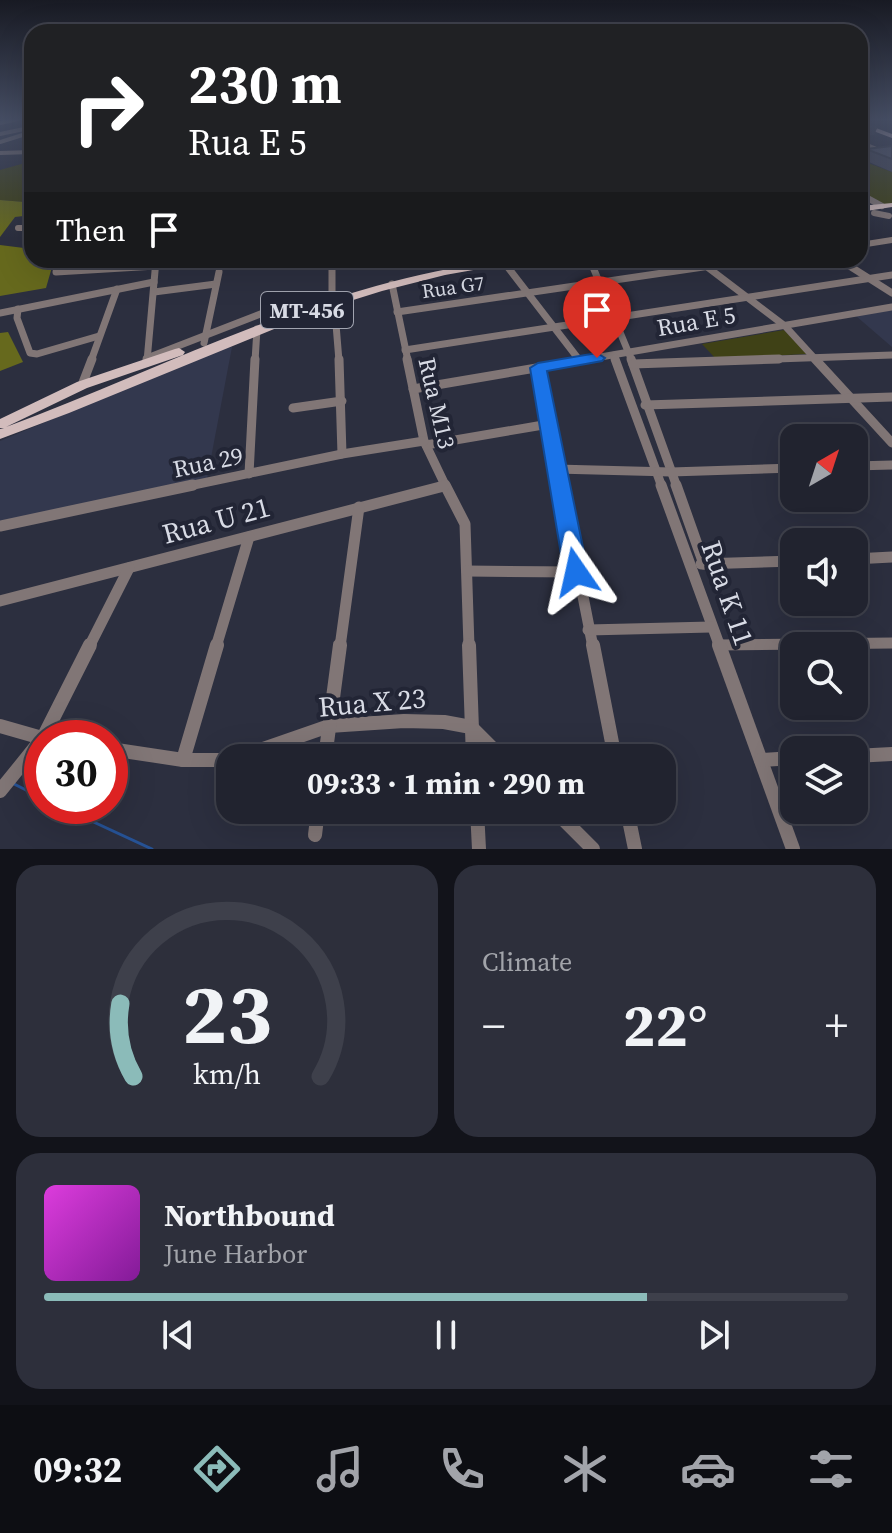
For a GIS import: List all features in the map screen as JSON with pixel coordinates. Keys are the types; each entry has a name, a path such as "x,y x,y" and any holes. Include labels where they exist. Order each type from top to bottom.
{"main road":[{"name":"MT-456","path":"0,424 62,393 205,339 387,278 435,268"},
{"name":"MT-456","path":"0,434 110,392 333,297 473,268"},
{"path":"99,378 117,380 118,385 110,392"},
{"path":"62,393 61,402 75,406"}],"street":[{"path":"868,200 887,213"},
{"path":"18,228 24,228"},
{"path":"868,244 892,240"},
{"path":"56,272 100,268"},
{"path":"147,360 155,268"},
{"path":"332,268 342,401 342,454"},
{"path":"512,268 580,361"},
{"name":"Rua K 11","path":"593,268 671,472 711,627 793,849"},
{"name":"Rua G7","path":"397,312 599,283 676,268"},
{"path":"709,268 785,326 817,357 892,443"},
{"path":"852,268 892,293"},
{"path":"205,339 219,272"},
{"path":"405,350 892,275"},
{"path":"0,313 154,282"},
{"path":"154,292 216,284"},
{"name":"Rua M13","path":"392,284 431,464 455,501 465,524 472,744"},
{"path":"82,385 117,289"},
{"path":"205,339 281,306"},
{"name":"Rua E 5","path":"413,389 614,355 630,359 892,307"},
{"path":"18,309 17,318 30,353 37,354 99,336"},
{"path":"249,474 257,329"},
{"name":"Rua K 11","path":"614,355 697,564"},
{"path":"630,359 892,355"},
{"path":"538,368 612,744"},
{"path":"633,405 892,397"},
{"path":"293,408 342,401"},
{"name":"Rua 29","path":"0,526 342,454 549,424"},
{"path":"868,466 892,465"},
{"path":"556,469 671,472 780,468"},
{"name":"Rua U 21","path":"0,601 444,486"},
{"path":"327,744 359,507"},
{"path":"183,760 249,537"},
{"path":"868,558 892,557"},
{"path":"697,564 780,561"},
{"path":"51,720 129,568"},
{"path":"467,571 576,572"},
{"path":"588,630 711,627"},
{"path":"718,645 892,643"},
{"name":"Rua X 23","path":"277,744 329,726 404,721 444,722 471,727"},
{"path":"0,726 24,733"},
{"path":"471,727 488,744"},
{"path":"128,752 183,760 216,760"},
{"path":"868,755 892,754"},
{"path":"761,760 780,759"},
{"path":"0,791 24,760"},
{"path":"315,835 316,824"},
{"path":"478,824 479,849"},
{"path":"568,824 593,849"},
{"path":"630,824 635,849"}],"shaded area":[{"path":"0,200 24,202 24,216 15,217 0,237"},
{"path":"0,245 24,248 24,268 52,268 46,288 0,296"},
{"path":"892,310 892,347 856,316"},
{"path":"8,332 23,362 0,371 0,333"},
{"path":"232,347 207,479 0,521 0,441 220,349"}],"green space":[{"path":"24,163 24,202 0,200 0,170"},
{"path":"868,163 892,172 892,204 883,205 868,197"},
{"path":"784,330 808,354 715,358 702,344"}],"waterway":[{"path":"14,784 24,789"},
{"path":"98,824 152,849"}],"route":[{"path":"576,572 538,368 597,358"}]}
